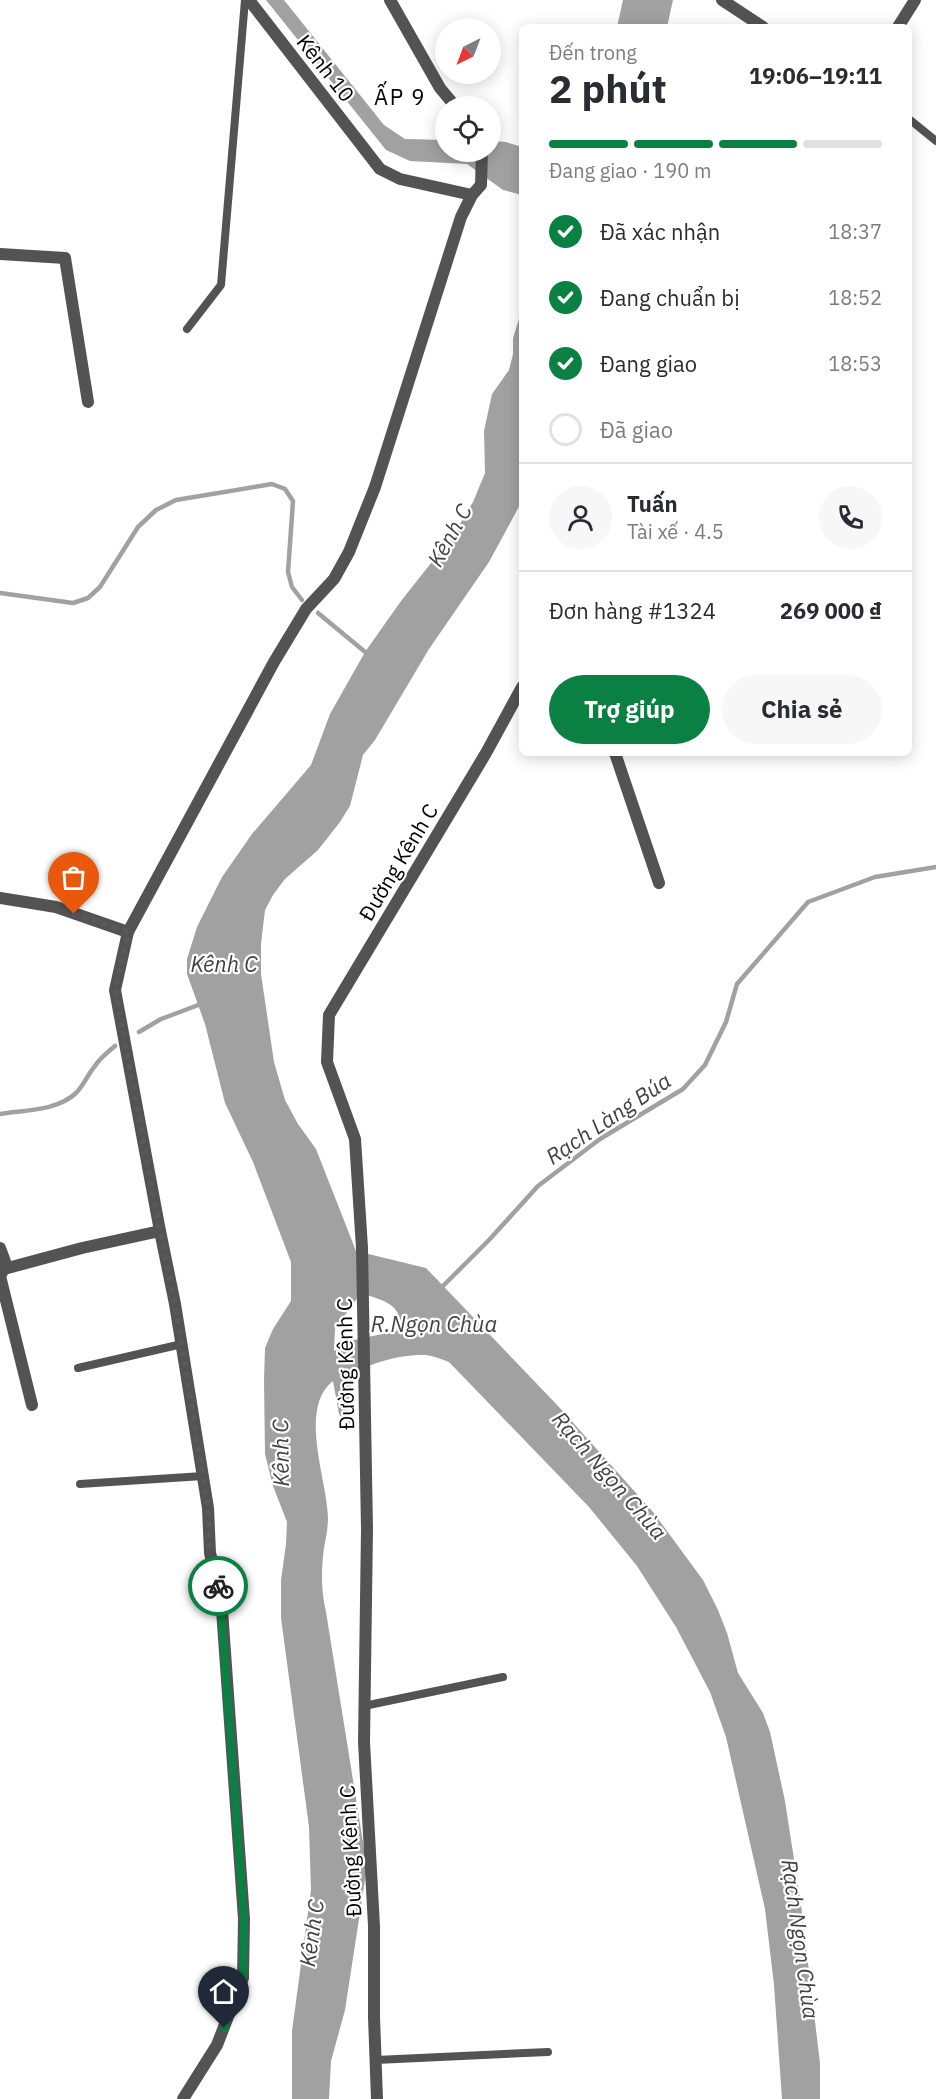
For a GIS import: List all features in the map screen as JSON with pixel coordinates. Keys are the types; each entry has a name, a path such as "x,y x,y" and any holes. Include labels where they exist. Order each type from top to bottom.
{"street":[{"name":"Kênh 10","path":"247,0 380,169 400,179 472,195"},
{"path":"390,0 447,96"},
{"path":"722,0 758,24"},
{"path":"900,24 915,0"},
{"path":"183,2099 217,2045 243,1978 244,1919 220,1596 210,1553 208,1508 182,1344 115,990 128,932 274,662 306,609 334,579 349,552 375,487 461,217 472,195 481,185 482,162"},
{"path":"0,254 65,258 87,402"},
{"name":"Đường Kênh C","path":"377,2099 374,1926 364,1742 367,1529 362,1248 355,1139 327,1062 329,1015 486,753 519,692"},
{"path":"616,756 659,883"},
{"path":"0,898 56,907 128,932"},
{"path":"32,1405 0,1276 4,1269 160,1231"},
{"path":"0,1248 7,1267"}],"lane":[{"path":"187,328 221,285 247,0"},
{"path":"912,121 936,141"},
{"path":"78,1368 182,1344"},
{"path":"80,1484 203,1476"},
{"path":"364,1706 502,1677"},
{"path":"376,2060 548,2052"}],"water":[{"path":"266,0 284,0 384,125 405,139 435,140 435,162 501,162 501,142 519,146 519,194 503,190 467,164 410,161 386,150"},
{"path":"623,0 673,0 668,24 618,24"},
{"name":"Kênh C","path":"519,319 519,507 489,562 429,649 375,740 363,755 350,806 340,822 318,850 285,879 265,910 261,944 261,974 274,1062 285,1100 298,1124 316,1149 356,1251 426,1268 559,1407 653,1512 703,1580 727,1633 738,1673 763,1713 770,1732 785,1801 801,1905 820,2063 820,2099 782,2099 774,1985 765,1909 726,1737 710,1692 676,1627 637,1566 589,1507 449,1362 426,1355 388,1360 360,1371 351,1388 349,1406 351,1423 348,1425 339,1414 333,1381 323,1393 317,1408 317,1445 328,1517 322,1565 323,1596 367,1867 345,2010 331,2061 329,2099 292,2099 292,2031 311,1890 309,1827 281,1618 281,1580 287,1522 273,1486 265,1454 264,1381 265,1348 273,1329 291,1301 291,1262 253,1162 225,1103 205,1024 187,974 187,959 197,927 222,877 252,834 311,765 330,714 365,652 401,601 454,534 473,502 485,473 484,431 492,394 509,370 513,354 513,338","holes":["361,1293 382,1300 397,1312 401,1326 396,1331 354,1340 334,1351 335,1329"]}],"waterway":[{"path":"0,593 73,603 88,598 100,587 138,527 156,510 176,500 272,484 285,489 293,501 288,572 292,587 302,600"},
{"path":"318,613 370,656"},
{"name":"Rạch Làng Búa","path":"439,1290 538,1186 600,1139 683,1089 705,1065 726,1022 737,984 808,902 875,877 936,867"},
{"path":"139,1032 161,1019 201,1004"},
{"path":"0,1114 40,1109 68,1099 79,1090 99,1060 115,1046"}],"way so far":[{"path":"74,914 128,932 115,990 175,1304 208,1508 210,1553 218,1586"}],"district":[{"name":"ẤP 9","path":"400,96"}],"route":[{"path":"218,1586 244,1919 243,1978 224,2028"}],"water label":[{"name":"R.Ngọn Chùa","path":"434,1323"},
{"name":"Rạch Ngọn Chùa","path":"610,1475"},
{"name":"Rạch Ngọn Chùa","path":"801,1939"}]}
